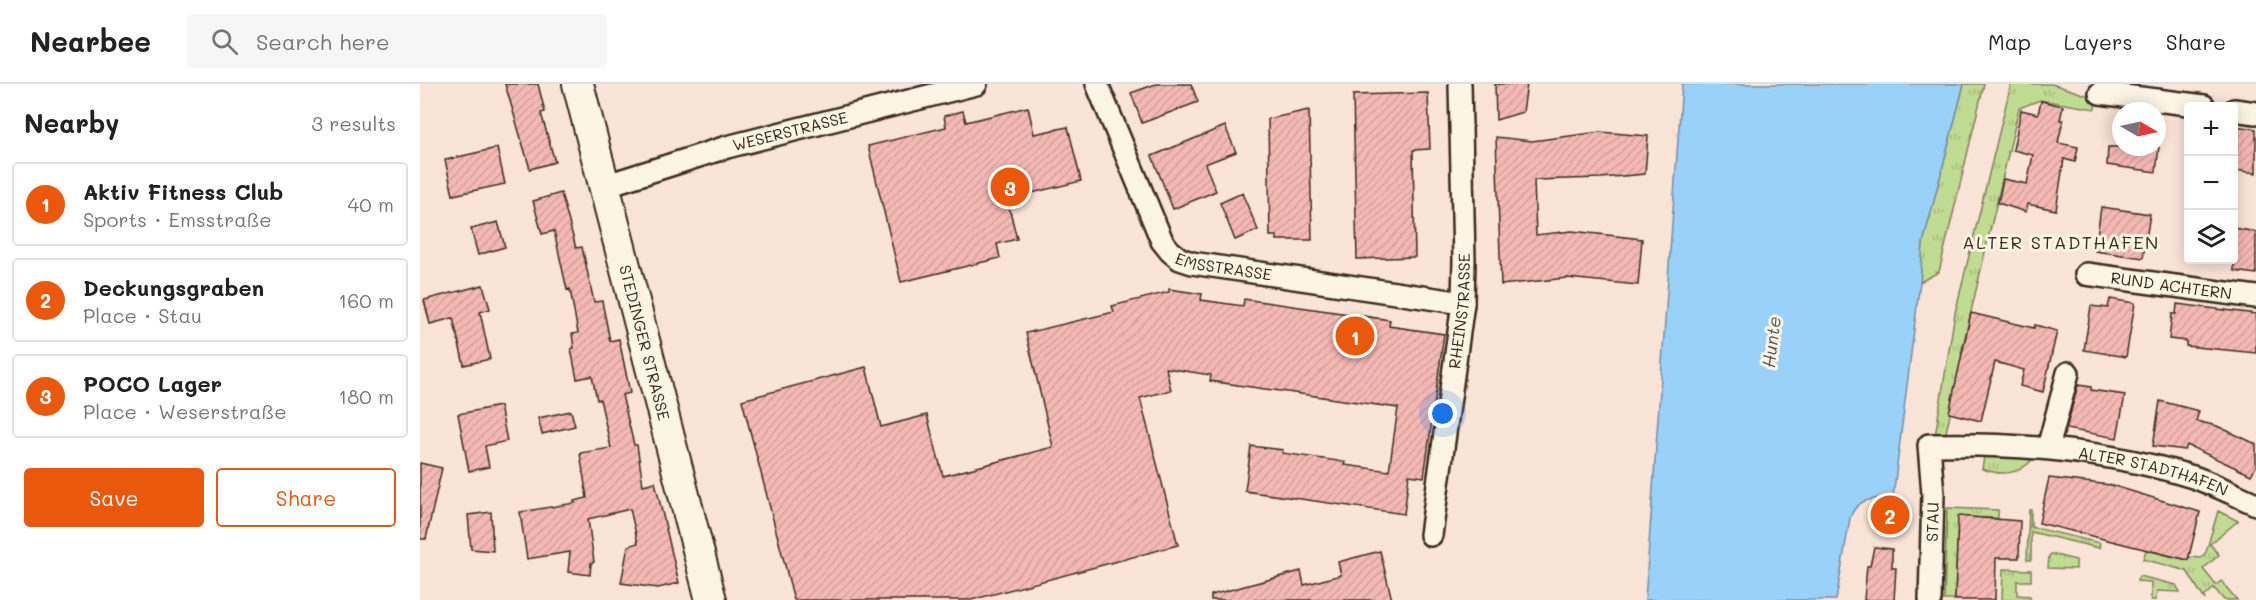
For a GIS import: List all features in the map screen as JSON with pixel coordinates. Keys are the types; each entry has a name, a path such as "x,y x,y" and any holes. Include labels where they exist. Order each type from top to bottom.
{"main road":[{"name":"STEDINGER STRASSE","path":"579,84 711,600"}],"street":[{"name":"WESERSTRASSE","path":"604,186 727,147 976,84"},
{"name":"EMSSTRASSE","path":"1097,84 1162,241 1180,259 1192,263 1462,303"},
{"name":"RHEINSTRASSE","path":"1431,535 1462,303 1464,260 1460,84"},
{"path":"2100,93 2184,104"},
{"path":"2238,111 2256,113"},
{"name":"RUND ACHTERN","path":"2086,274 2256,297"},
{"path":"2048,448 2068,373"},
{"name":"ALTER STADTHAFEN","path":"1929,445 2048,448 2143,465 2193,477 2256,504"},
{"name":"STAU","path":"1929,445 1933,494 1930,600"}],"green space":[{"path":"1964,84 1984,84 1939,272 1920,282 1923,243"},
{"path":"2011,84 2052,84 2096,98 2095,109 2040,100 2019,108 1961,354 1963,355 1945,437 1935,436 1955,313"},
{"path":"1984,457 2033,459 2016,471 1996,473 1982,469"},
{"path":"1947,508 1998,510 1998,518 1958,517 1955,597 1953,600 1944,600"},
{"path":"2029,510 2031,510 2031,527 2100,543 2099,548 2031,532 2031,560 2027,560"},
{"path":"2218,511 2238,521 2210,544 2219,555 2203,569 2216,585 2221,581 2237,600 2224,600 2214,588 2204,597 2205,600 2187,571 2143,559 2146,550 2188,560 2189,557 2201,558 2206,552"},
{"path":"2051,554 2076,560 2076,569 2048,568"},
{"path":"2003,569 2031,570 2031,581 2017,581 2017,595 2030,596 2030,600 2002,600"},
{"path":"2139,576 2176,585 2180,592 2157,591 2156,600 2151,600 2151,582 2137,581"}],"water":[{"name":"Hunte","path":"1682,84 1964,84 1923,243 1893,497 1867,500 1853,511 1836,600 1645,600"}],"building":[{"path":"505,84 538,84 545,112 541,113 555,162 530,169"},
{"path":"1156,84 1191,84 1198,102 1142,123 1131,93"},
{"path":"1495,84 1527,84 1523,112 1496,120"},
{"path":"1428,93 1430,149 1413,150 1415,257 1357,259 1353,95"},
{"path":"2041,101 2063,106 2060,120 2063,120 2058,143 2078,147 2075,162 2064,159 2056,210 2027,204 2026,212 1998,203 2003,179 2027,184 2033,155 2013,150 2021,110 2038,114"},
{"path":"1028,107 1034,134 1068,127 1081,181 1007,199 1017,239 997,244 1000,258 901,282 868,146 946,127 944,116 963,111 966,122"},
{"path":"1309,110 1312,240 1277,240 1277,236 1270,236 1268,119"},
{"path":"1225,126 1236,152 1205,164 1216,191 1173,209 1152,156"},
{"path":"2238,127 2256,129 2256,173 2238,171"},
{"path":"1600,132 1648,136 1645,174 1534,180 1536,235 1572,231 1642,239 1638,285 1567,278 1501,285 1496,137 1532,141"},
{"path":"2108,147 2112,147 2112,156 2158,156 2156,172 2107,165"},
{"path":"497,148 505,184 453,195 445,160"},
{"path":"561,193 576,248 582,247 594,302 602,301 610,341 619,339 630,393 622,395 634,445 637,445 643,485 655,482 679,583 658,588 621,583 628,546 638,543 630,509 588,519 594,562 591,563 590,575 568,572 570,552 527,559 520,512 575,503 574,501 587,498 580,453 611,448 600,399 597,400 592,376 577,379 571,349 574,348 572,334 578,333 570,289 567,290 554,231 542,234 533,201"},
{"path":"1242,193 1258,230 1235,240 1220,203"},
{"path":"2101,207 2150,214 2143,258 2095,251"},
{"path":"498,222 505,247 478,255 471,229"},
{"path":"2238,229 2256,232 2256,274 2234,271 2234,264 2238,264"},
{"path":"483,285 490,309 480,312 490,359 464,365 453,318 430,324 424,300"},
{"path":"1169,289 1202,294 1201,300 1243,306 1244,299 1390,320 1389,326 1444,334 1424,477 1409,475 1404,514 1245,491 1251,446 1345,462 1344,465 1389,471 1398,408 1210,381 1211,375 1166,368 1171,390 1140,398 1178,545 971,600 794,600 742,400 866,367 881,427 927,415 943,476 1053,447 1026,333 1114,312 1112,306 1169,292"},
{"path":"2110,299 2135,303 2126,357 2084,350 2091,306 2108,308"},
{"path":"2177,304 2256,314 2256,353 2186,346 2186,341 2169,339 2172,314 2176,314"},
{"path":"1971,313 2057,331 2043,392 2020,386 2024,370 1995,362 1981,421 1949,413"},
{"path":"2078,385 2091,387 2091,390 2125,395 2117,438 2066,429"},
{"path":"2160,401 2199,411 2196,421 2217,426 2256,444 2256,466 2251,475 2187,445 2185,450 2153,446"},
{"path":"500,406 507,441 485,446 489,467 469,471 458,414"},
{"path":"571,411 575,426 542,434 538,418"},
{"path":"420,463 442,468 426,539 420,539"},
{"path":"2049,478 2111,485 2200,512 2188,560 2039,523"},
{"path":"1893,505 1898,516 1896,521 1890,524 1876,517"},
{"path":"491,512 493,551 471,549 468,515"},
{"path":"1958,516 2020,521 2019,558 1996,558 1995,600 1955,600"},
{"path":"1874,547 1892,549 1892,568 1896,568 1894,600 1864,600 1867,566 1870,566"},
{"path":"1380,551 1392,600 1211,600 1211,595 1301,571 1304,585 1341,575 1338,562"}],"place":[{"name":"POCO Lager","path":"1010,187"},
{"name":"Aktiv Fitness Club","path":"1355,336"},
{"name":"Deckungsgraben","path":"1890,515"}],"district":[{"name":"ALTER STADTHAFEN","path":"2061,243"}]}
